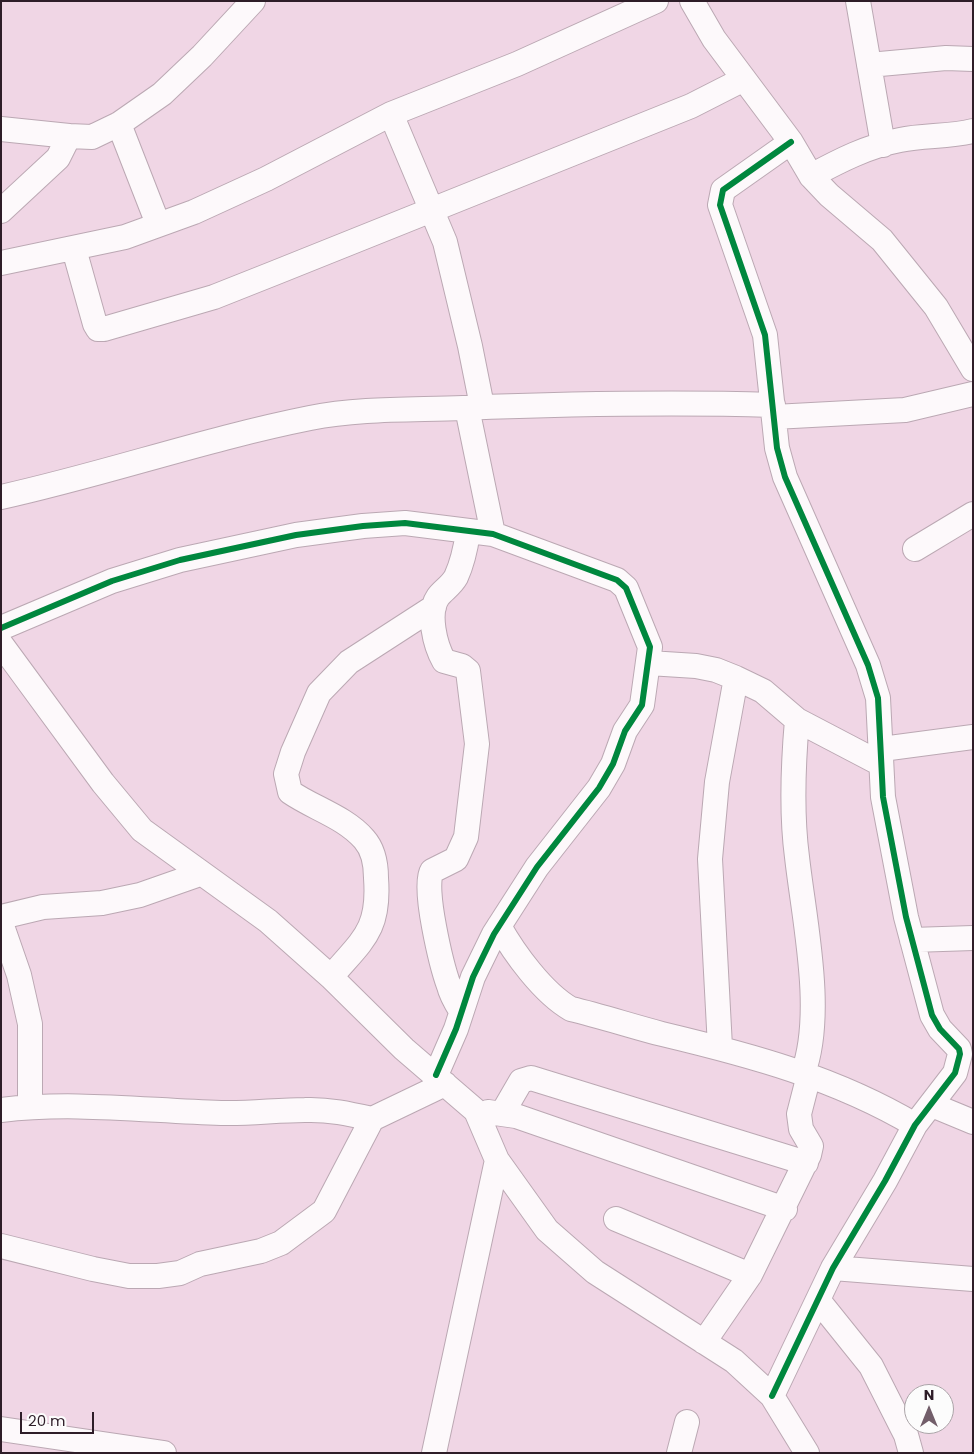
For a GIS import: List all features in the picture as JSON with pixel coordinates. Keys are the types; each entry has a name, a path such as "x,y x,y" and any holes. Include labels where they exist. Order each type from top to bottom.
{"street":[{"path":"1,129 92,137 120,124 162,94 202,56 253,1"},
{"path":"1,263 125,237 194,212 266,179 391,114 517,64 656,1"},
{"path":"692,1 714,39 791,142 810,176 829,195 882,240 936,307 973,369"},
{"path":"858,1 883,145"},
{"path":"869,65 946,58 973,59"},
{"path":"74,249 95,324 98,329 104,329 214,297 691,106 744,79"},
{"path":"391,114 449,255 493,534"},
{"path":"120,124 158,224"},
{"path":"810,176 847,157 899,140 955,135 973,131"},
{"path":"1,211 58,158 69,136"},
{"path":"772,1396 833,1268 885,1181 915,1125 955,1073 960,1054 959,1049 940,1029 932,1015 912,940 888,828 878,698 868,665 785,477 776,448 774,411 765,335 720,205 723,190 791,142"},
{"path":"1,498 144,461 223,437 310,418 374,410 707,403 774,411 905,410 973,394"},
{"path":"915,549 973,514"},
{"path":"1,628 112,580 180,560 296,535 405,523 493,534 622,583 629,594 650,647 650,663 642,705 626,731 613,764 599,788 537,867 499,926 473,977 440,1079 372,1119 324,1211 281,1243 261,1251 200,1264 180,1273 158,1276 129,1276 1,1246"},
{"path":"461,1011 449,989 444,972 434,928 428,881 432,871 456,859 462,848 469,816 477,744 468,671 462,666 447,662 443,658 437,642 434,607 439,596 449,589 456,576 468,532"},
{"path":"331,977 366,936 375,919 378,901 376,868 370,848 364,838 345,824 304,802 290,792 286,774 292,752 319,694 349,662 434,607"},
{"path":"1,644 103,783 142,830 200,874 268,921 331,977 404,1049 476,1111 497,1160 546,1230 595,1272 734,1361 772,1396 807,1453"},
{"path":"650,663 696,666 716,670 736,678 763,691 797,720 882,757 973,737"},
{"path":"720,1047 710,859 717,782 736,678"},
{"path":"704,1342 750,1275 806,1163 811,1146 801,1129 799,1114 812,1025 810,972 796,856 793,805 797,720"},
{"path":"1,917 43,907 102,903 140,895 200,874"},
{"path":"1,923 19,975 30,1024 30,1106"},
{"path":"499,926 507,941 539,981 566,1006 661,1033 720,1047 806,1074 862,1096 915,1125"},
{"path":"912,940 973,938"},
{"path":"503,1112 521,1081 531,1078 806,1163"},
{"path":"932,1105 973,1122"},
{"path":"1,1110 30,1106 129,1107 222,1113 306,1110 340,1112 372,1119"},
{"path":"476,1111 503,1112 784,1209"},
{"path":"434,1453 497,1160"},
{"path":"616,1219 750,1275"},
{"path":"833,1268 973,1279"},
{"path":"818,1300 871,1366 906,1435 911,1453"},
{"path":"679,1453 687,1422"},
{"path":"1,1429 164,1453"}],"cycle path":[{"path":"772,1396 833,1268 885,1181 915,1125 955,1073 960,1054 959,1049 940,1029 932,1015 906,917 883,797 878,698 868,665 785,477 777,448 765,335 720,205 723,190 791,142"},
{"path":"1,628 112,581 180,560 296,535 363,526 405,523 493,534 617,580 626,588 650,647 642,705 625,731 613,764 599,788 537,867 494,934 473,977 456,1029 436,1075"}]}
